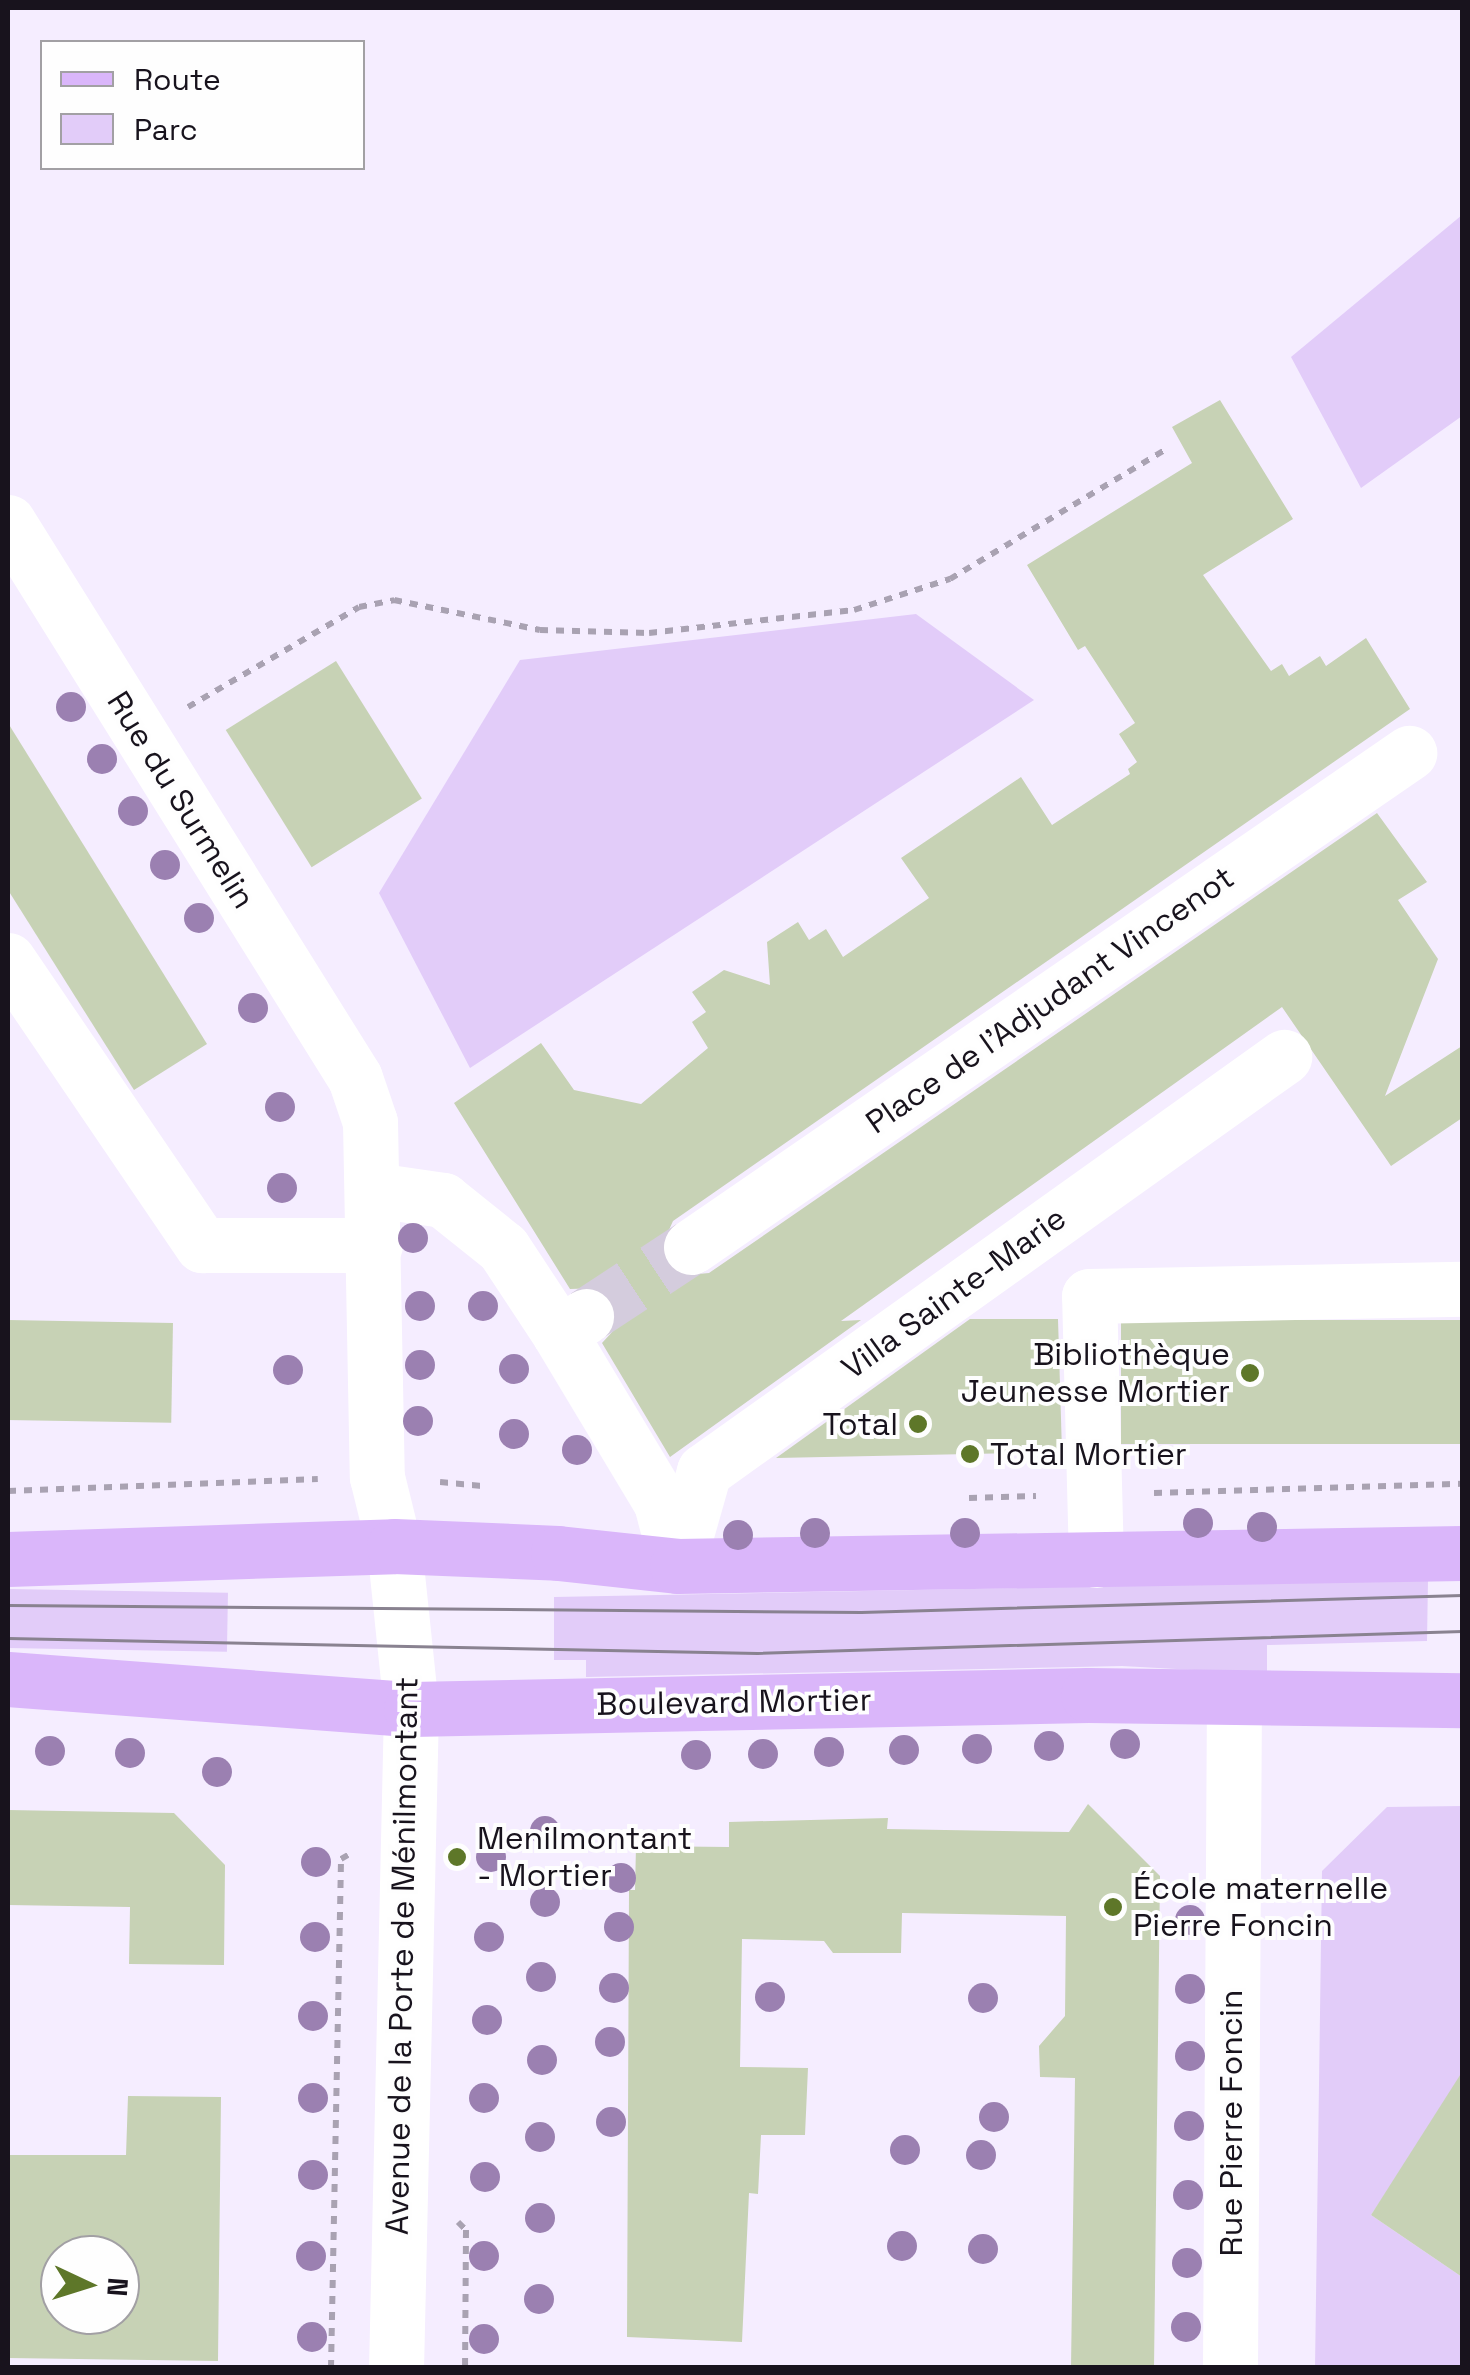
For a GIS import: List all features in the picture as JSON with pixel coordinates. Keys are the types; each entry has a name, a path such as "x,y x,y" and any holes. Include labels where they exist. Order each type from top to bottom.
{"main road":[{"path":"8,1559 394,1546 558,1552 677,1566 1462,1553"},
{"name":"Boulevard Mortier","path":"8,1679 411,1709 1088,1695 1462,1700"}],"street":[{"name":"Rue du Surmelin","path":"8,524 354,1078 370,1122 374,1190"},
{"name":"Place de l'Adjudant Vincenot","path":"691,1247 1409,753"},
{"path":"8,960 202,1245 375,1246"},
{"name":"Villa Sainte-Marie","path":"677,1566 704,1471 1284,1057"},
{"path":"394,1546 377,1478 374,1190 443,1200 503,1248 572,1324 661,1503 677,1566"},
{"path":"1096,1560 1089,1296 1462,1289"},
{"name":"Avenue de la Porte de Ménilmontant","path":"394,1546 411,1709 396,2368"},
{"name":"Rue Pierre Foncin","path":"1230,2368 1234,1699"}],"path":[{"path":"204,695 359,607 394,600 540,630 648,633 854,610 950,580 1163,452"},
{"path":"8,1490 327,1478"}],"green space":[{"path":"1462,215 1462,416 1361,488 1291,357"},
{"path":"916,614 1034,700 470,1068 379,893 520,660"},
{"path":"1428,1580 1427,1641 1267,1645 1267,1674 1122,1666 586,1677 586,1660 554,1660 554,1597"},
{"path":"8,1589 228,1593 227,1652 8,1648"},
{"path":"1462,1806 1462,2079 1371,2215 1462,2277 1462,2367 1315,2368 1322,1871 1387,1807"}],"building":[{"path":"1220,400 1293,519 1203,575 1271,671 1282,664 1289,676 1320,656 1326,666 1366,638 1410,709 673,1221 660,1250 678,1276 709,1273 1377,813 1427,882 1398,900 1438,959 1385,1096 1462,1046 1462,1118 1391,1166 1282,1007 841,1321 861,1320 670,1457 602,1343 614,1330 613,1300 600,1288 570,1289 454,1103 541,1043 574,1090 641,1104 708,1048 692,1022 706,1012 692,992 724,970 770,985 767,942 798,922 809,940 826,929 843,957 929,898 901,858 1021,777 1052,825 1130,774 1128,769 1137,762 1119,734 1135,723 1085,646 1078,650 1027,565 1192,463 1172,427"},
{"path":"336,661 422,798 312,867 226,730"},
{"path":"8,723 207,1044 134,1090 8,890"},
{"path":"970,1319 1058,1319 1062,1452 776,1458"},
{"path":"8,1320 173,1323 171,1423 8,1420"},
{"path":"1121,1320 1462,1320 1462,1444 1121,1444"},
{"path":"1088,1804 1160,1876 1154,2368 1071,2368 1075,2078 1040,2077 1039,2046 1065,2016 1066,1916 902,1913 901,1953 833,1953 824,1941 742,1939 740,2067 808,2068 805,2135 761,2135 758,2194 749,2193 742,2342 627,2337 629,1890 635,1890 636,1846 729,1847 729,1822 888,1818 887,1829 1069,1832"},
{"path":"8,1810 174,1813 225,1865 224,1965 129,1964 130,1907 8,1905"},
{"path":"1462,2072 1462,2277 1371,2215"},
{"path":"128,2096 221,2097 218,2361 8,2358 8,2155 126,2155"}],"tunnel":[{"path":"586,1316 691,1247"}],"tram line":[{"path":"8,1605 861,1612 1462,1595"},
{"path":"8,1638 757,1653 1462,1631"}],"place":[{"name":"Bibliothèque Jeunesse Mortier","path":"1250,1373"},
{"name":"Total","path":"918,1424"},
{"name":"Total Mortier","path":"970,1454"},
{"name":"Menilmontant - Mortier","path":"457,1857"},
{"name":"École maternelle Pierre Foncin","path":"1113,1907"}]}
